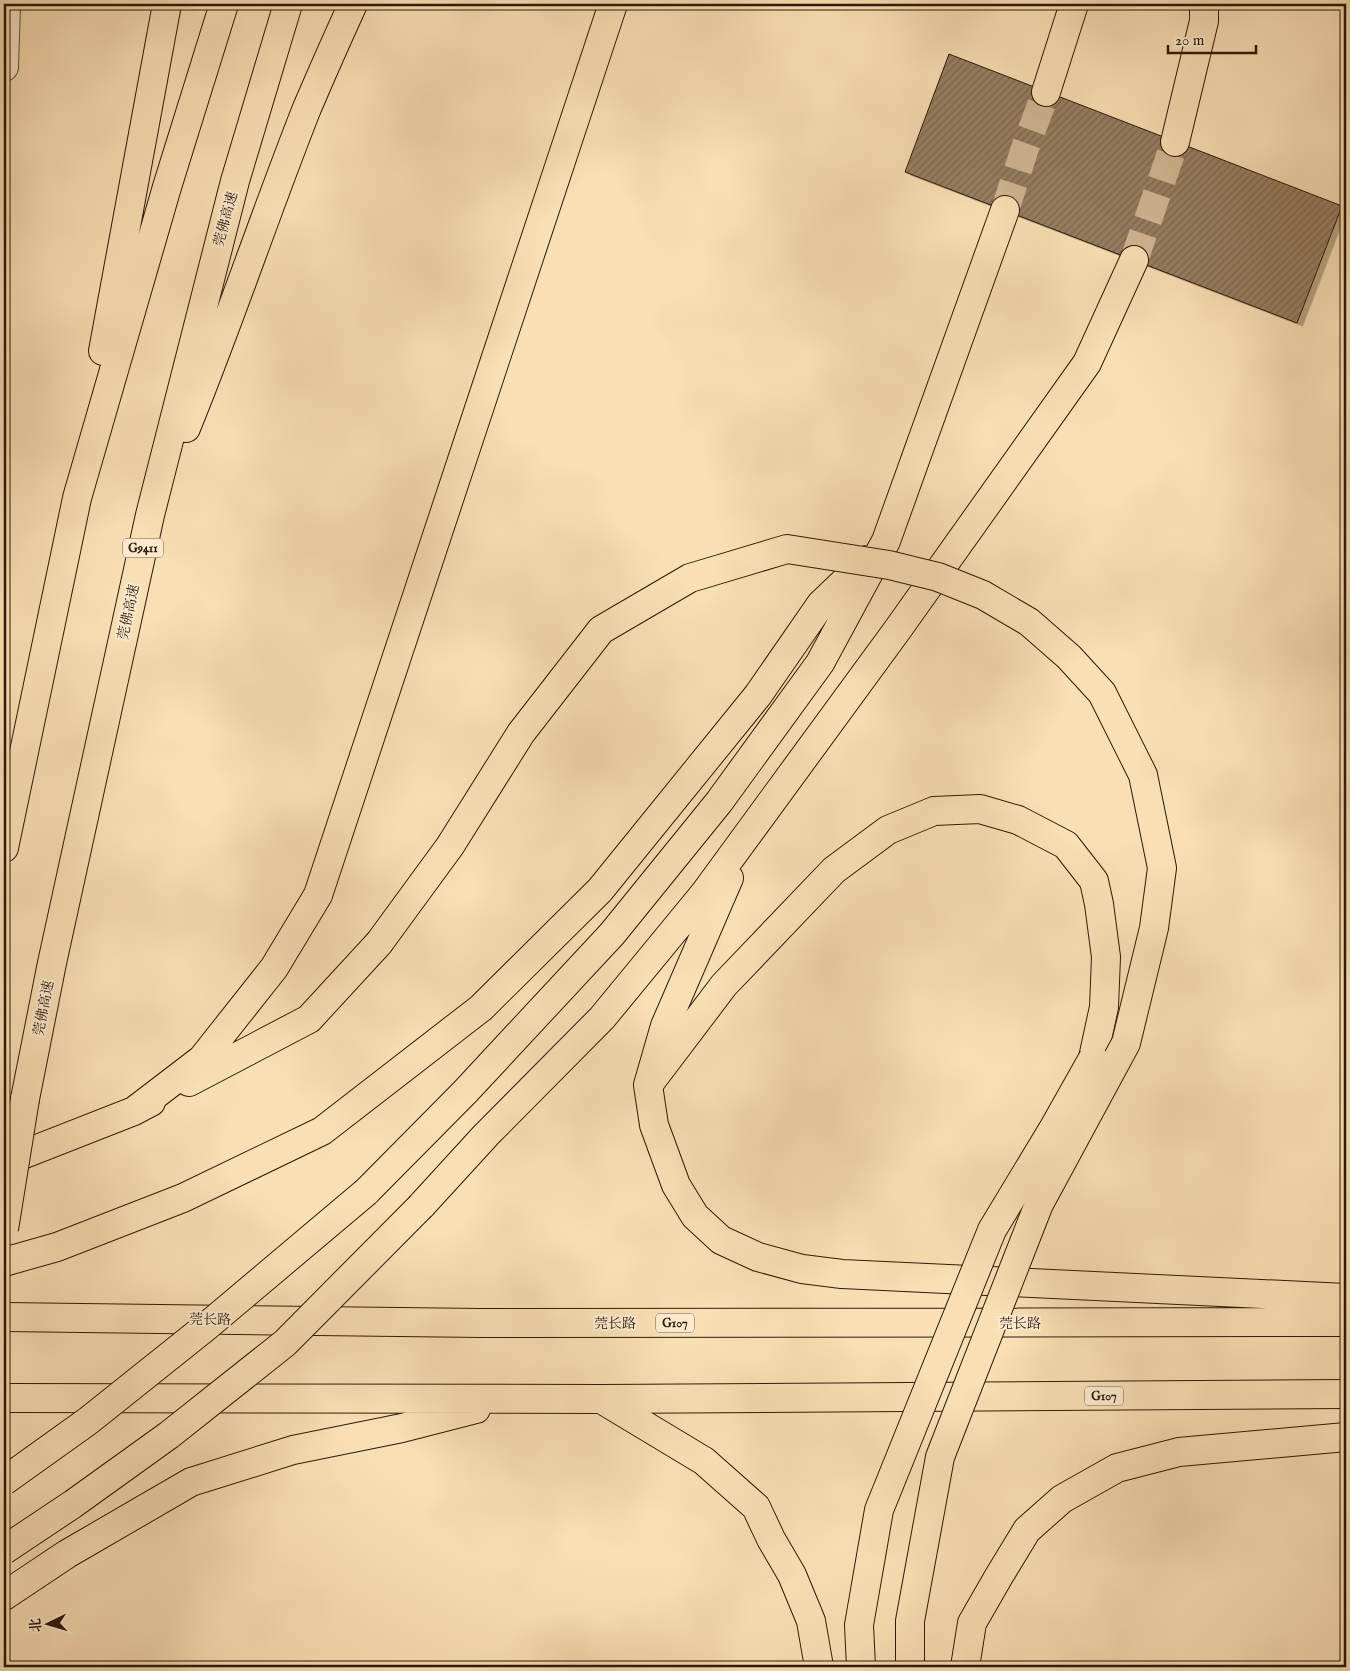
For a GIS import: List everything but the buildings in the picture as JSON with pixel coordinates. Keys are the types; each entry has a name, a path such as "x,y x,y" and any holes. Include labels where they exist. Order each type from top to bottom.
{"main road":[{"path":"4,848 77,498 167,4"},
{"path":"77,498 167,186 224,4"},
{"name":"莞佛高速","path":"4,1229 25,1099 50,973 150,515 235,182 288,4"},
{"path":"150,515 216,353 308,108 352,4"},
{"path":"134,1111 202,1059 274,968 318,895 613,4"},
{"path":"1046,92 1074,4"},
{"path":"1175,142 1204,21 1204,4"},
{"path":"4,1481 88,1420 192,1338 366,1192 465,1092 612,934 719,802 820,663 886,541 1005,210"},
{"path":"4,1550 74,1504 169,1436 285,1343 421,1206 486,1135 602,1018 704,894 898,629 1087,363 1134,260"},
{"path":"4,1262 57,1247 183,1198 322,1131 481,1008 600,890 758,695 821,604 886,541"},
{"path":"4,1162 134,1111 309,1019 379,943 450,846 521,733 601,630 690,578 787,549 889,565 938,577 983,595 1029,622 1069,657 1102,693 1143,775 1162,868 1154,928 1126,1043 1040,1204 940,1458 910,1621 910,1667"},
{"path":"648,1085 724,984 834,870 888,830 934,811 980,809 1018,820 1066,845 1094,881 1106,958 1104,1007 1094,1058 992,1230 879,1510 859,1625 861,1667"},
{"path":"748,834 665,1026 648,1085 654,1125 676,1185 694,1216 720,1240 758,1257 802,1269 842,1274 1346,1298"},
{"name":"莞长路","path":"4,1317 481,1323 1346,1322"},
{"name":"G107","path":"4,1398 325,1400 1346,1394"},
{"path":"4,1596 67,1554 192,1482 294,1450 402,1428 516,1399"},
{"path":"325,1400 601,1399 704,1461 756,1508 792,1575 811,1622 819,1667"},
{"path":"964,1667 972,1623 994,1584 1027,1530 1062,1499 1117,1468 1179,1452 1346,1437"}],"street":[{"path":"4,67 6,4"}],"tunnel":[{"path":"1005,210 1046,92"},
{"path":"1134,260 1175,142"}]}
